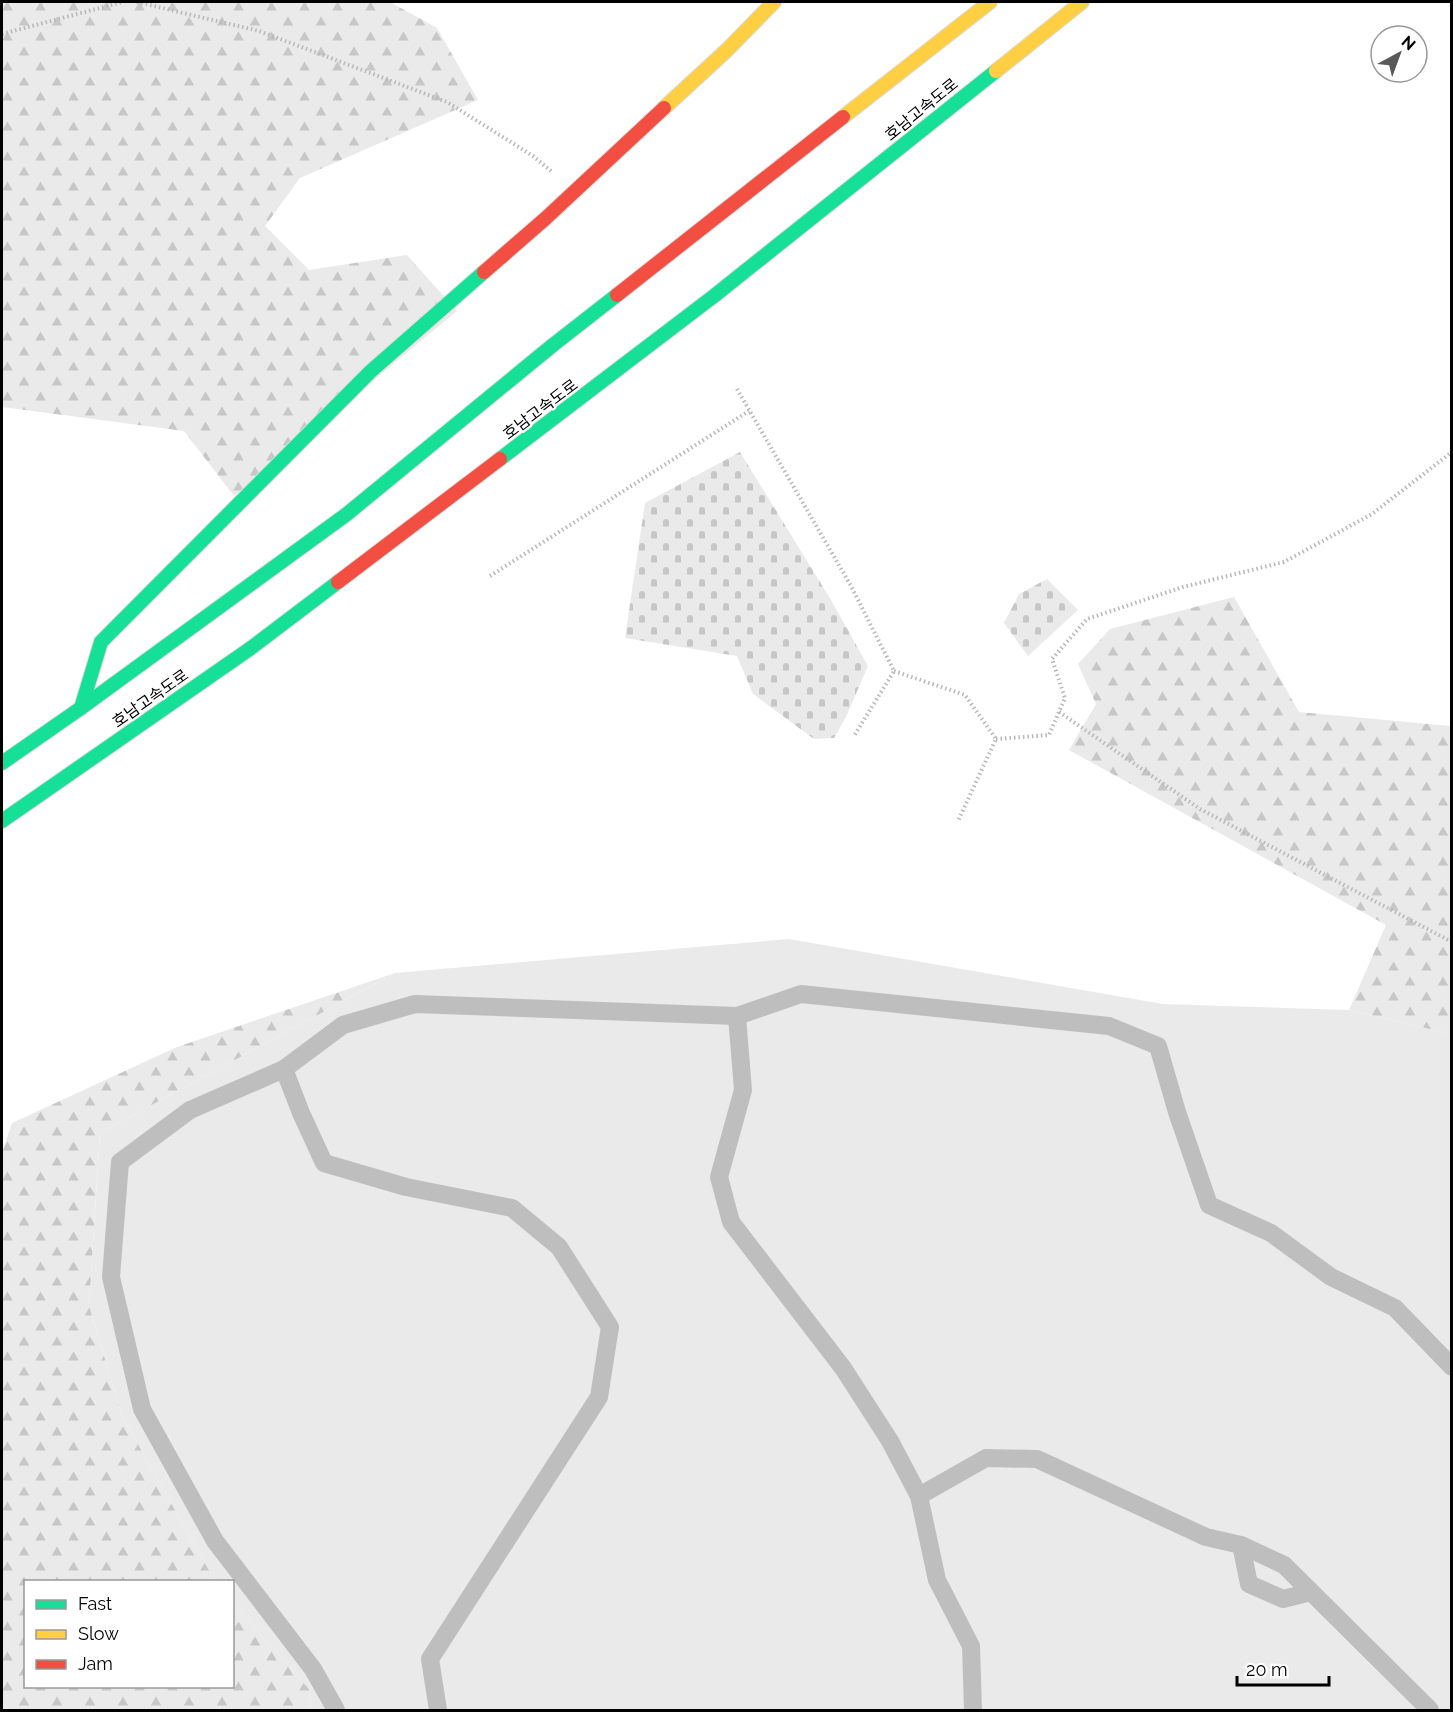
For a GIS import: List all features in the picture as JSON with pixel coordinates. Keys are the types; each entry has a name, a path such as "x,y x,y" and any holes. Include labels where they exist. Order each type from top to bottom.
{"highway":[{"path":"81,708 101,642 371,371 555,210 727,50 774,2"},
{"name":"호남고속도로","path":"2,821 251,648 547,424 714,296 1082,2"},
{"name":"호남고속도로","path":"2,763 347,514 553,345 988,3"}],"lane":[{"path":"336,1710 314,1669 215,1541 142,1409 111,1277 120,1162 190,1110 284,1069 343,1025 415,1004 737,1016 801,994 1109,1026 1158,1046 1177,1112 1209,1205 1271,1233 1331,1277 1395,1308 1452,1367"},
{"path":"737,1016 743,1090 719,1177 731,1222 843,1368 890,1441 919,1496 937,1580 971,1646 973,1710"},
{"path":"284,1069 324,1162 406,1187 512,1208 559,1247 610,1328 599,1396 430,1659 438,1710"},
{"path":"919,1496 986,1458 1037,1459 1206,1537 1241,1545 1284,1565 1430,1710"},
{"path":"1241,1545 1249,1584 1283,1599 1311,1592"}],"path":[{"path":"2,34 122,2"},
{"path":"137,2 260,31 447,102 533,156 558,176"},
{"path":"737,389 851,586 894,671 965,695 996,739"},
{"path":"490,576 749,411"},
{"path":"996,739 1049,735 1065,698 1052,659 1087,619 1183,587 1284,562 1372,514 1452,452"},
{"path":"854,736 894,671"},
{"path":"1059,712 1200,809 1452,942"},
{"path":"958,821 996,739"}],"green space":[{"path":"2,2 390,2 437,28 478,100 300,178 265,226 309,270 407,255 457,311 234,496 184,431 2,407"},
{"path":"740,452 831,600 868,666 846,717 834,738 814,739 753,694 737,656 625,638 645,503"},
{"path":"1047,579 1078,610 1028,656 1004,623 1019,594"},
{"path":"1234,597 1299,712 1451,726 1451,1034 1349,1010 1386,925 1069,750 1096,704 1078,664 1110,629"},
{"path":"789,939 1163,1004 1349,1010 1451,1034 1451,1710 311,1710 309,1689 234,1605 234,1580 214,1580 122,1416 89,1306 100,1133 395,973"},
{"path":"395,973 100,1133 89,1306 122,1416 214,1580 24,1580 24,1688 234,1688 234,1605 309,1689 311,1710 2,1710 2,1153 12,1123 177,1047"}],"traffic: fast":[{"path":"500,459 714,296 996,71"},
{"path":"81,708 101,642 371,371 484,272"},
{"path":"2,763 347,514 617,295"},
{"path":"2,821 251,648 338,582"}],"traffic: slow":[{"path":"664,108 727,50 774,2"},
{"path":"843,117 990,2"},
{"path":"996,71 1082,2"}],"traffic: jam":[{"path":"484,272 546,218 664,108"},
{"path":"617,295 843,117"},
{"path":"338,582 500,459"}]}
